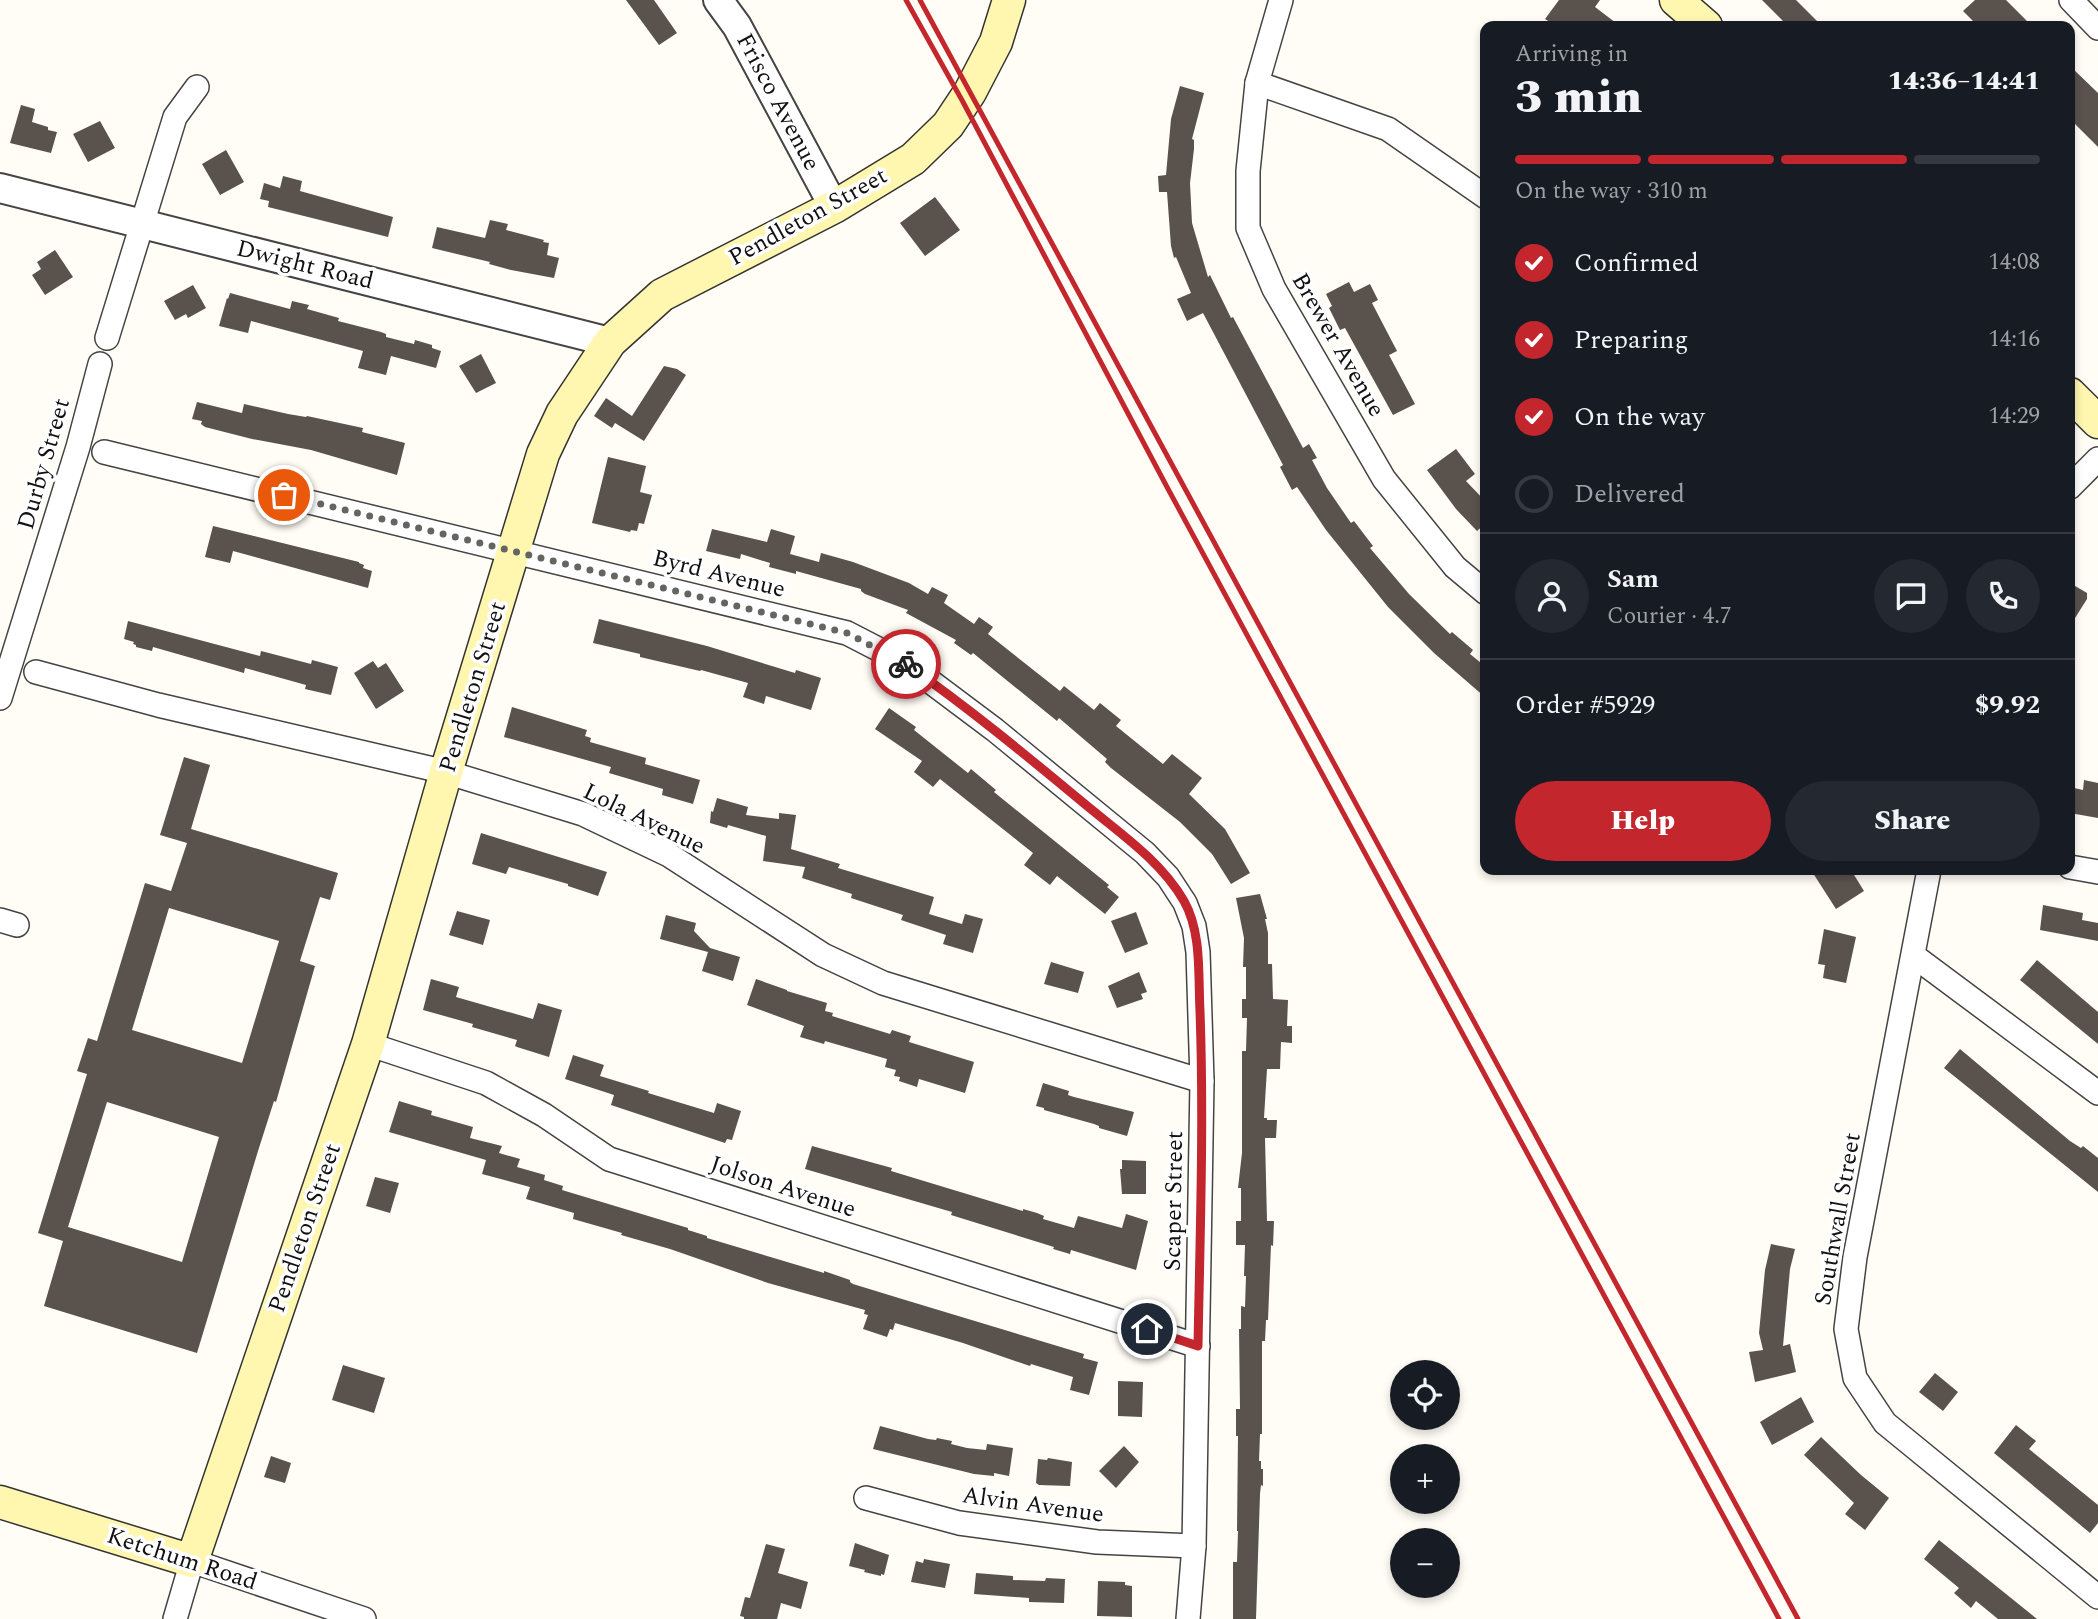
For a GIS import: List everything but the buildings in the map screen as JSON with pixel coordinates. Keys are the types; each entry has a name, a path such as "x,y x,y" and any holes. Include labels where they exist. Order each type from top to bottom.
{"main road":[{"name":"Pendleton Street","path":"192,1561 368,1044 446,772 543,454 562,414 610,342 662,295 834,206 913,159 948,125 970,92 996,42 1009,0"},
{"path":"1676,0 1700,21"},
{"path":"2075,399 2098,422"},
{"name":"Ketchum Road","path":"0,1502 192,1561"}],"street":[{"name":"Frisco Avenue","path":"718,0 737,26 834,206"},
{"name":"Brewer Avenue","path":"1281,0 1257,83 1248,171 1248,228 1274,289 1384,479 1455,567 1480,588"},
{"path":"2071,0 2098,28"},
{"path":"1257,83 1388,129 1480,193"},
{"path":"107,338 175,117 197,87"},
{"name":"Dwight Road","path":"0,188 610,342"},
{"name":"Durby Street","path":"0,698 78,447 100,364"},
{"name":"Byrd Avenue","path":"104,452 847,633 907,664 995,730 1145,853 1168,877 1185,903 1194,926 1198,952"},
{"path":"2075,482 2098,459"},
{"name":"Lola Avenue","path":"36,672 158,705 446,772 583,814 669,855 822,955 883,983 1202,1081"},
{"path":"2075,868 2098,872"},
{"name":"Southwall Street","path":"1928,875 1855,1257 1846,1329 1855,1378 1885,1423 2098,1597"},
{"name":"Scaper Street","path":"1188,1619 1195,1546 1202,1081 1198,952"},
{"path":"1914,956 2098,1093"},
{"name":"Jolson Avenue","path":"368,1044 486,1083 544,1115 609,1159 1198,1346"},
{"name":"Alvin Avenue","path":"866,1498 959,1523 1097,1542 1195,1546"},
{"path":"175,1619 192,1561"},
{"name":"Ketchum Road","path":"192,1561 363,1619"}],"railway":[{"path":"906,0 1779,1619"},
{"path":"920,0 1798,1619"}],"way so far":[{"path":"284,495 847,633 906,664"}],"route":[{"path":"906,664 995,730 1145,853 1168,877 1185,903 1194,926 1198,952 1202,1081 1198,1346 1147,1329"}]}
